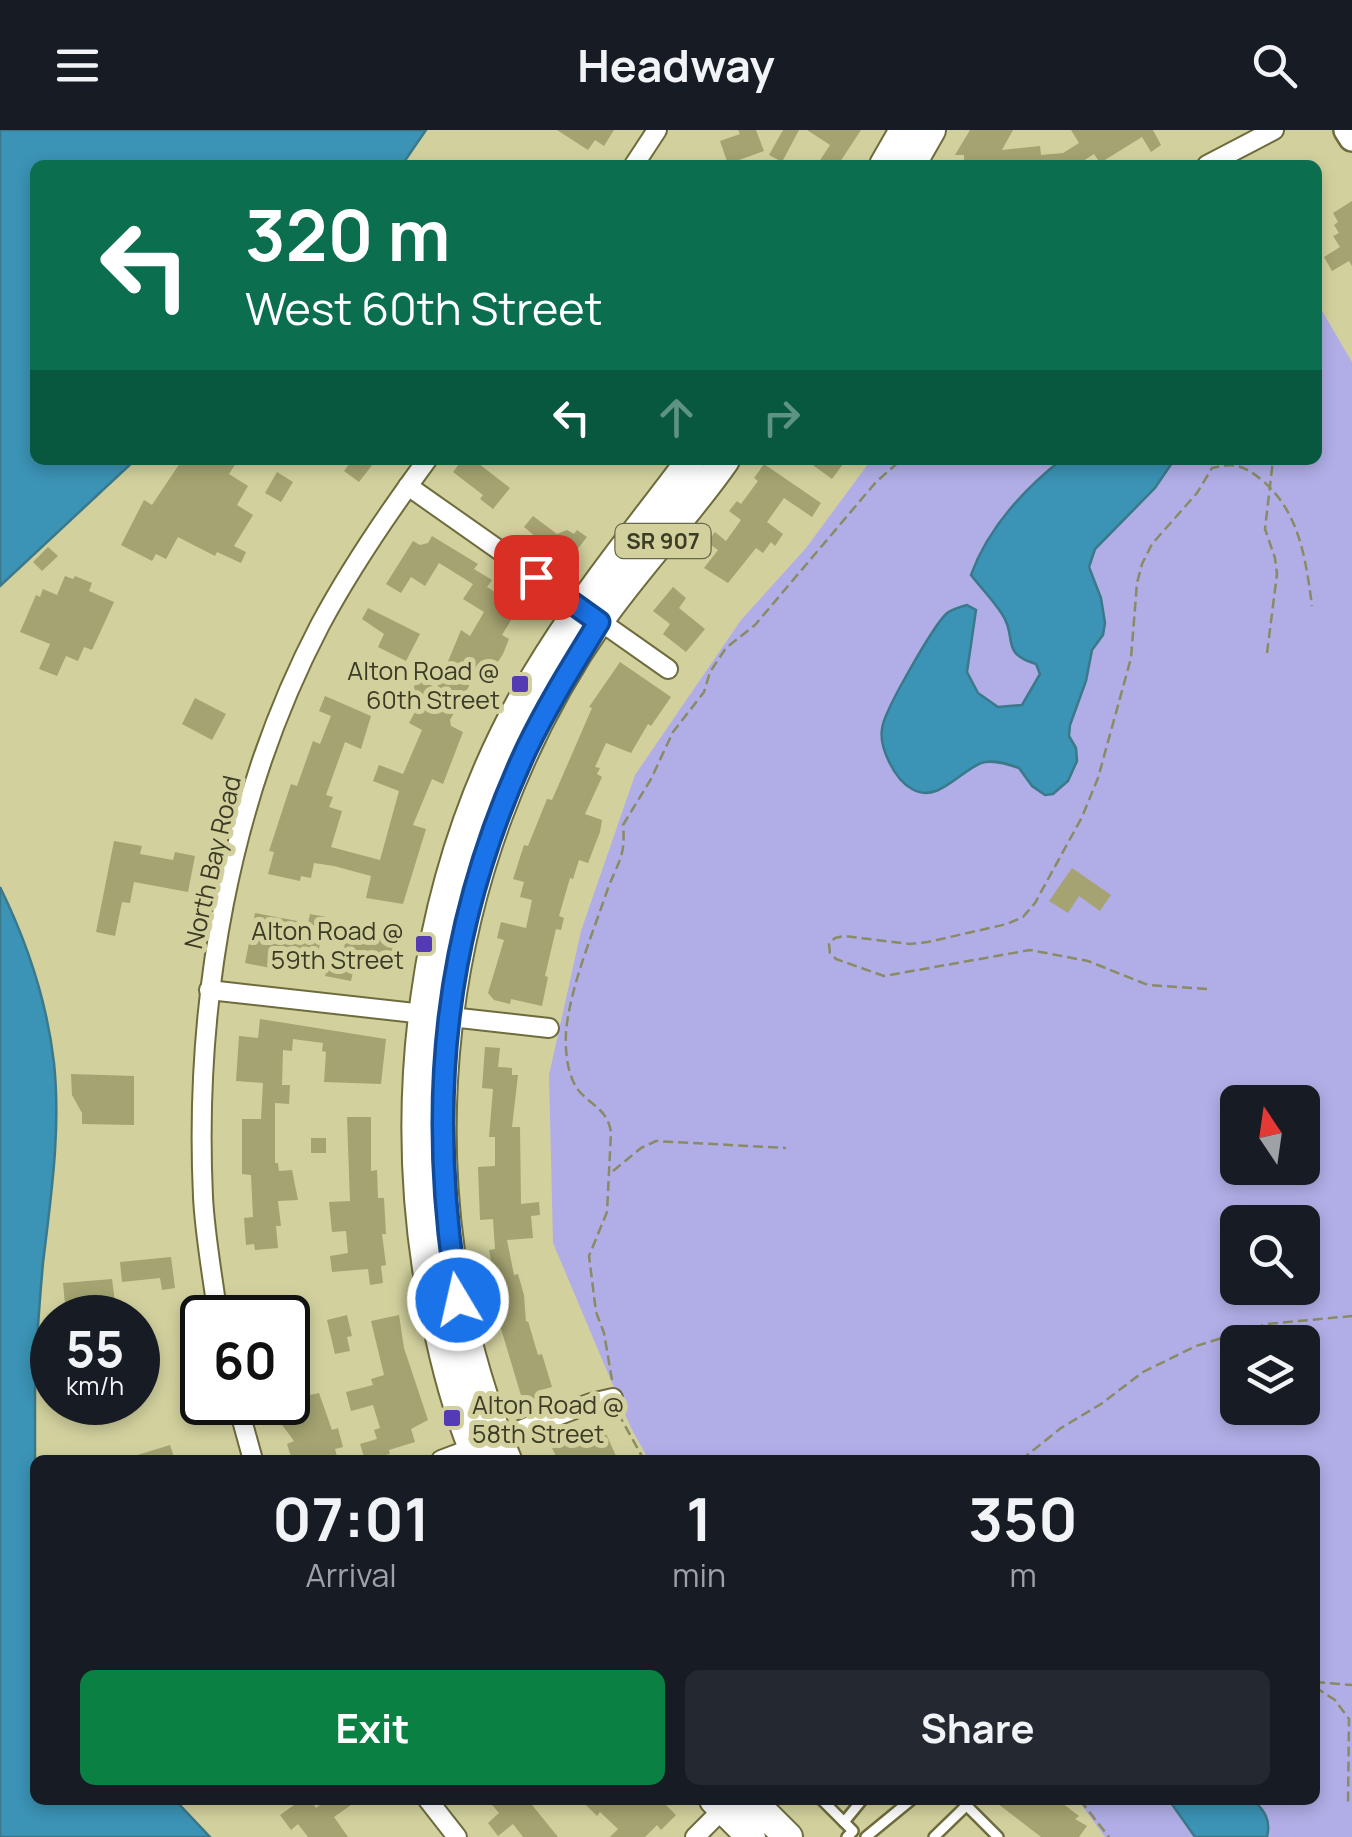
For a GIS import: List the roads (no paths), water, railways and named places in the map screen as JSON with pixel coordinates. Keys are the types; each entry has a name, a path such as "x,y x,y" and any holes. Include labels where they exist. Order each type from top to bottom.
{"main road":[{"path":"887,160 904,130"},
{"path":"915,160 931,130"},
{"path":"1347,130 1352,138"},
{"name":"SR 907","path":"589,615 687,465"},
{"name":"SR 907","path":"489,1452 446,1362 423,1241 416,1124 436,1015 454,868 490,767 535,678 721,465"},
{"path":"724,1805 751,1837"},
{"path":"755,1805 788,1837"}],"street":[{"path":"637,160 656,130"},
{"path":"1216,160 1274,130"},
{"name":"North Bay Road","path":"215,1295 202,1184 204,1057 209,990 230,876 260,767 320,627 378,525 423,465"},
{"path":"408,486 668,669"},
{"path":"209,990 549,1028"},
{"path":"489,1452 614,1398"},
{"path":"243,1425 252,1455"},
{"path":"432,1805 456,1837"},
{"path":"695,1837 720,1805"}],"lane":[{"path":"827,1805 856,1836 903,1805"},
{"path":"844,1822 858,1805"},
{"path":"934,1837 962,1805"},
{"path":"966,1805 998,1837"}],"place":[{"name":"Alton Road @ 60th Street","path":"520,684"},
{"name":"Alton Road @ 59th Street","path":"424,944"},
{"name":"Alton Road @ 58th Street","path":"452,1418"}]}
